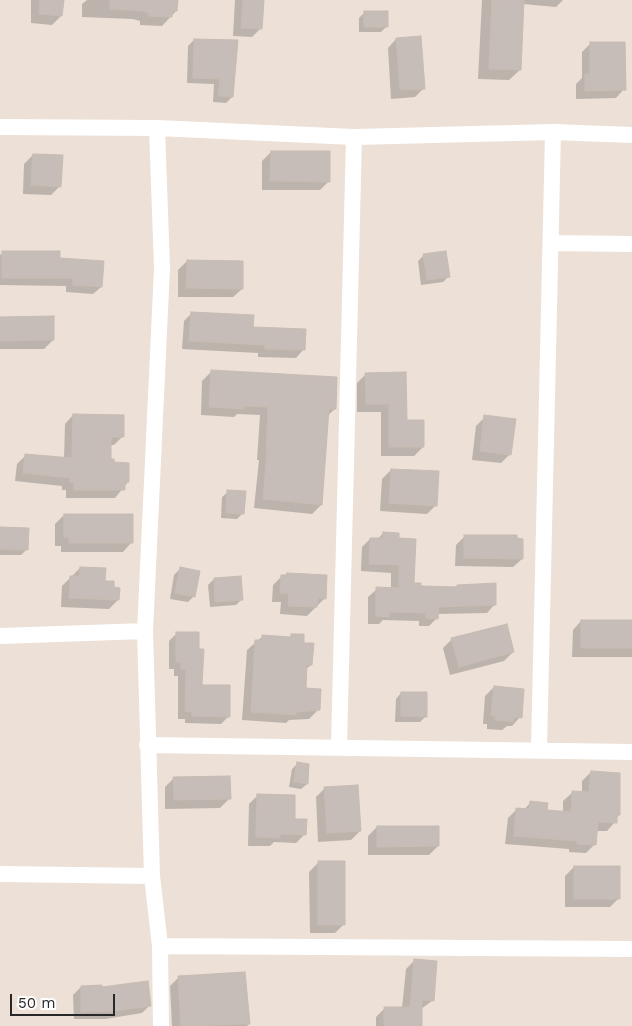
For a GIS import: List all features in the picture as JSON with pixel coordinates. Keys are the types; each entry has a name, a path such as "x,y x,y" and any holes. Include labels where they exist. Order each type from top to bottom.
{"street":[{"path":"0,127 158,128 354,137 553,132 632,135"},
{"path":"158,128 162,268 145,631 152,876 160,946 161,1026"},
{"path":"539,750 553,132"},
{"path":"339,746 354,137"},
{"path":"551,243 632,244"},
{"path":"0,636 145,631"},
{"path":"147,744 632,752"},
{"path":"0,874 152,876"},
{"path":"160,946 632,949"}],"building":[{"path":"40,0 64,0 62,16 39,14"},
{"path":"110,0 178,0 177,11 172,11 172,17 148,16 149,13 142,11 110,9"},
{"path":"243,0 264,0 262,29 241,28"},
{"path":"492,0 524,0 521,70 489,69"},
{"path":"364,11 388,11 388,27 364,27"},
{"path":"421,36 425,89 400,90 396,38"},
{"path":"194,39 238,40 233,97 218,96 220,79 193,78"},
{"path":"590,42 625,42 626,90 585,91 585,74 590,74"},
{"path":"271,151 330,151 330,182 270,181"},
{"path":"33,154 63,155 61,187 31,185"},
{"path":"2,251 60,251 60,258 104,261 102,287 73,285 73,278 2,278"},
{"path":"446,251 450,277 427,280 423,254"},
{"path":"187,260 243,261 243,289 186,288"},
{"path":"191,312 254,315 253,327 306,329 305,350 265,349 265,345 189,341"},
{"path":"54,316 54,340 0,341 0,317"},
{"path":"211,370 337,377 336,409 329,409 322,505 263,499 268,407 244,406 244,409 209,407"},
{"path":"406,372 407,420 424,420 424,447 389,447 389,404 366,404 365,373"},
{"path":"73,414 124,415 124,437 111,437 111,459 114,459 114,462 129,463 129,482 125,482 125,490 74,490 74,482 69,482 70,478 23,473 25,454 72,458"},
{"path":"484,415 516,419 511,455 480,451"},
{"path":"391,469 439,471 437,506 389,503"},
{"path":"227,490 246,491 244,514 226,513"},
{"path":"64,514 133,514 133,543 69,543 69,537 64,538"},
{"path":"0,527 29,528 28,550 0,549"},
{"path":"383,532 399,533 399,538 416,539 414,583 421,583 421,586 457,587 457,585 496,583 496,605 439,607 438,619 426,618 426,613 389,612 389,617 376,616 376,587 399,588 399,565 369,564 370,538 383,538"},
{"path":"464,535 517,535 517,538 523,539 523,559 464,558"},
{"path":"80,567 106,568 105,581 114,581 114,587 120,588 119,600 69,598 70,576 79,576"},
{"path":"180,567 200,571 195,597 175,593"},
{"path":"287,573 327,575 326,599 318,598 317,607 288,606 289,594 280,593 281,575 287,575"},
{"path":"241,576 243,600 215,602 214,578"},
{"path":"581,620 632,620 632,648 581,648"},
{"path":"507,624 514,652 459,667 451,638"},
{"path":"176,632 199,632 199,649 204,649 202,685 230,685 230,717 192,716 192,712 185,711 186,669 181,669 181,662 176,662"},
{"path":"291,634 304,634 304,643 314,643 312,665 307,665 306,688 321,689 320,710 296,712 296,715 251,712 255,640 262,640 262,635 291,637"},
{"path":"494,686 524,689 522,718 513,717 513,722 495,720 495,716 491,715"},
{"path":"401,692 427,692 427,717 401,716"},
{"path":"297,762 309,764 308,784 294,782"},
{"path":"591,771 620,773 620,815 617,815 617,823 598,822 596,845 577,844 577,841 514,836 516,808 529,809 530,801 548,803 547,810 571,812 572,791 589,792"},
{"path":"230,776 231,799 174,800 173,777"},
{"path":"358,785 361,831 327,833 324,787"},
{"path":"257,794 295,795 295,819 307,819 306,835 280,834 280,838 256,837"},
{"path":"377,826 439,826 439,846 377,847"},
{"path":"318,861 345,861 345,925 318,925"},
{"path":"574,866 620,866 620,899 574,899"},
{"path":"414,959 437,961 434,1001 422,1000 422,1026 384,1026 384,1007 410,1007"},
{"path":"245,972 250,1024 181,1026 178,976"},
{"path":"148,981 151,1006 113,1011 81,1012 81,986 102,985 102,987"}]}
